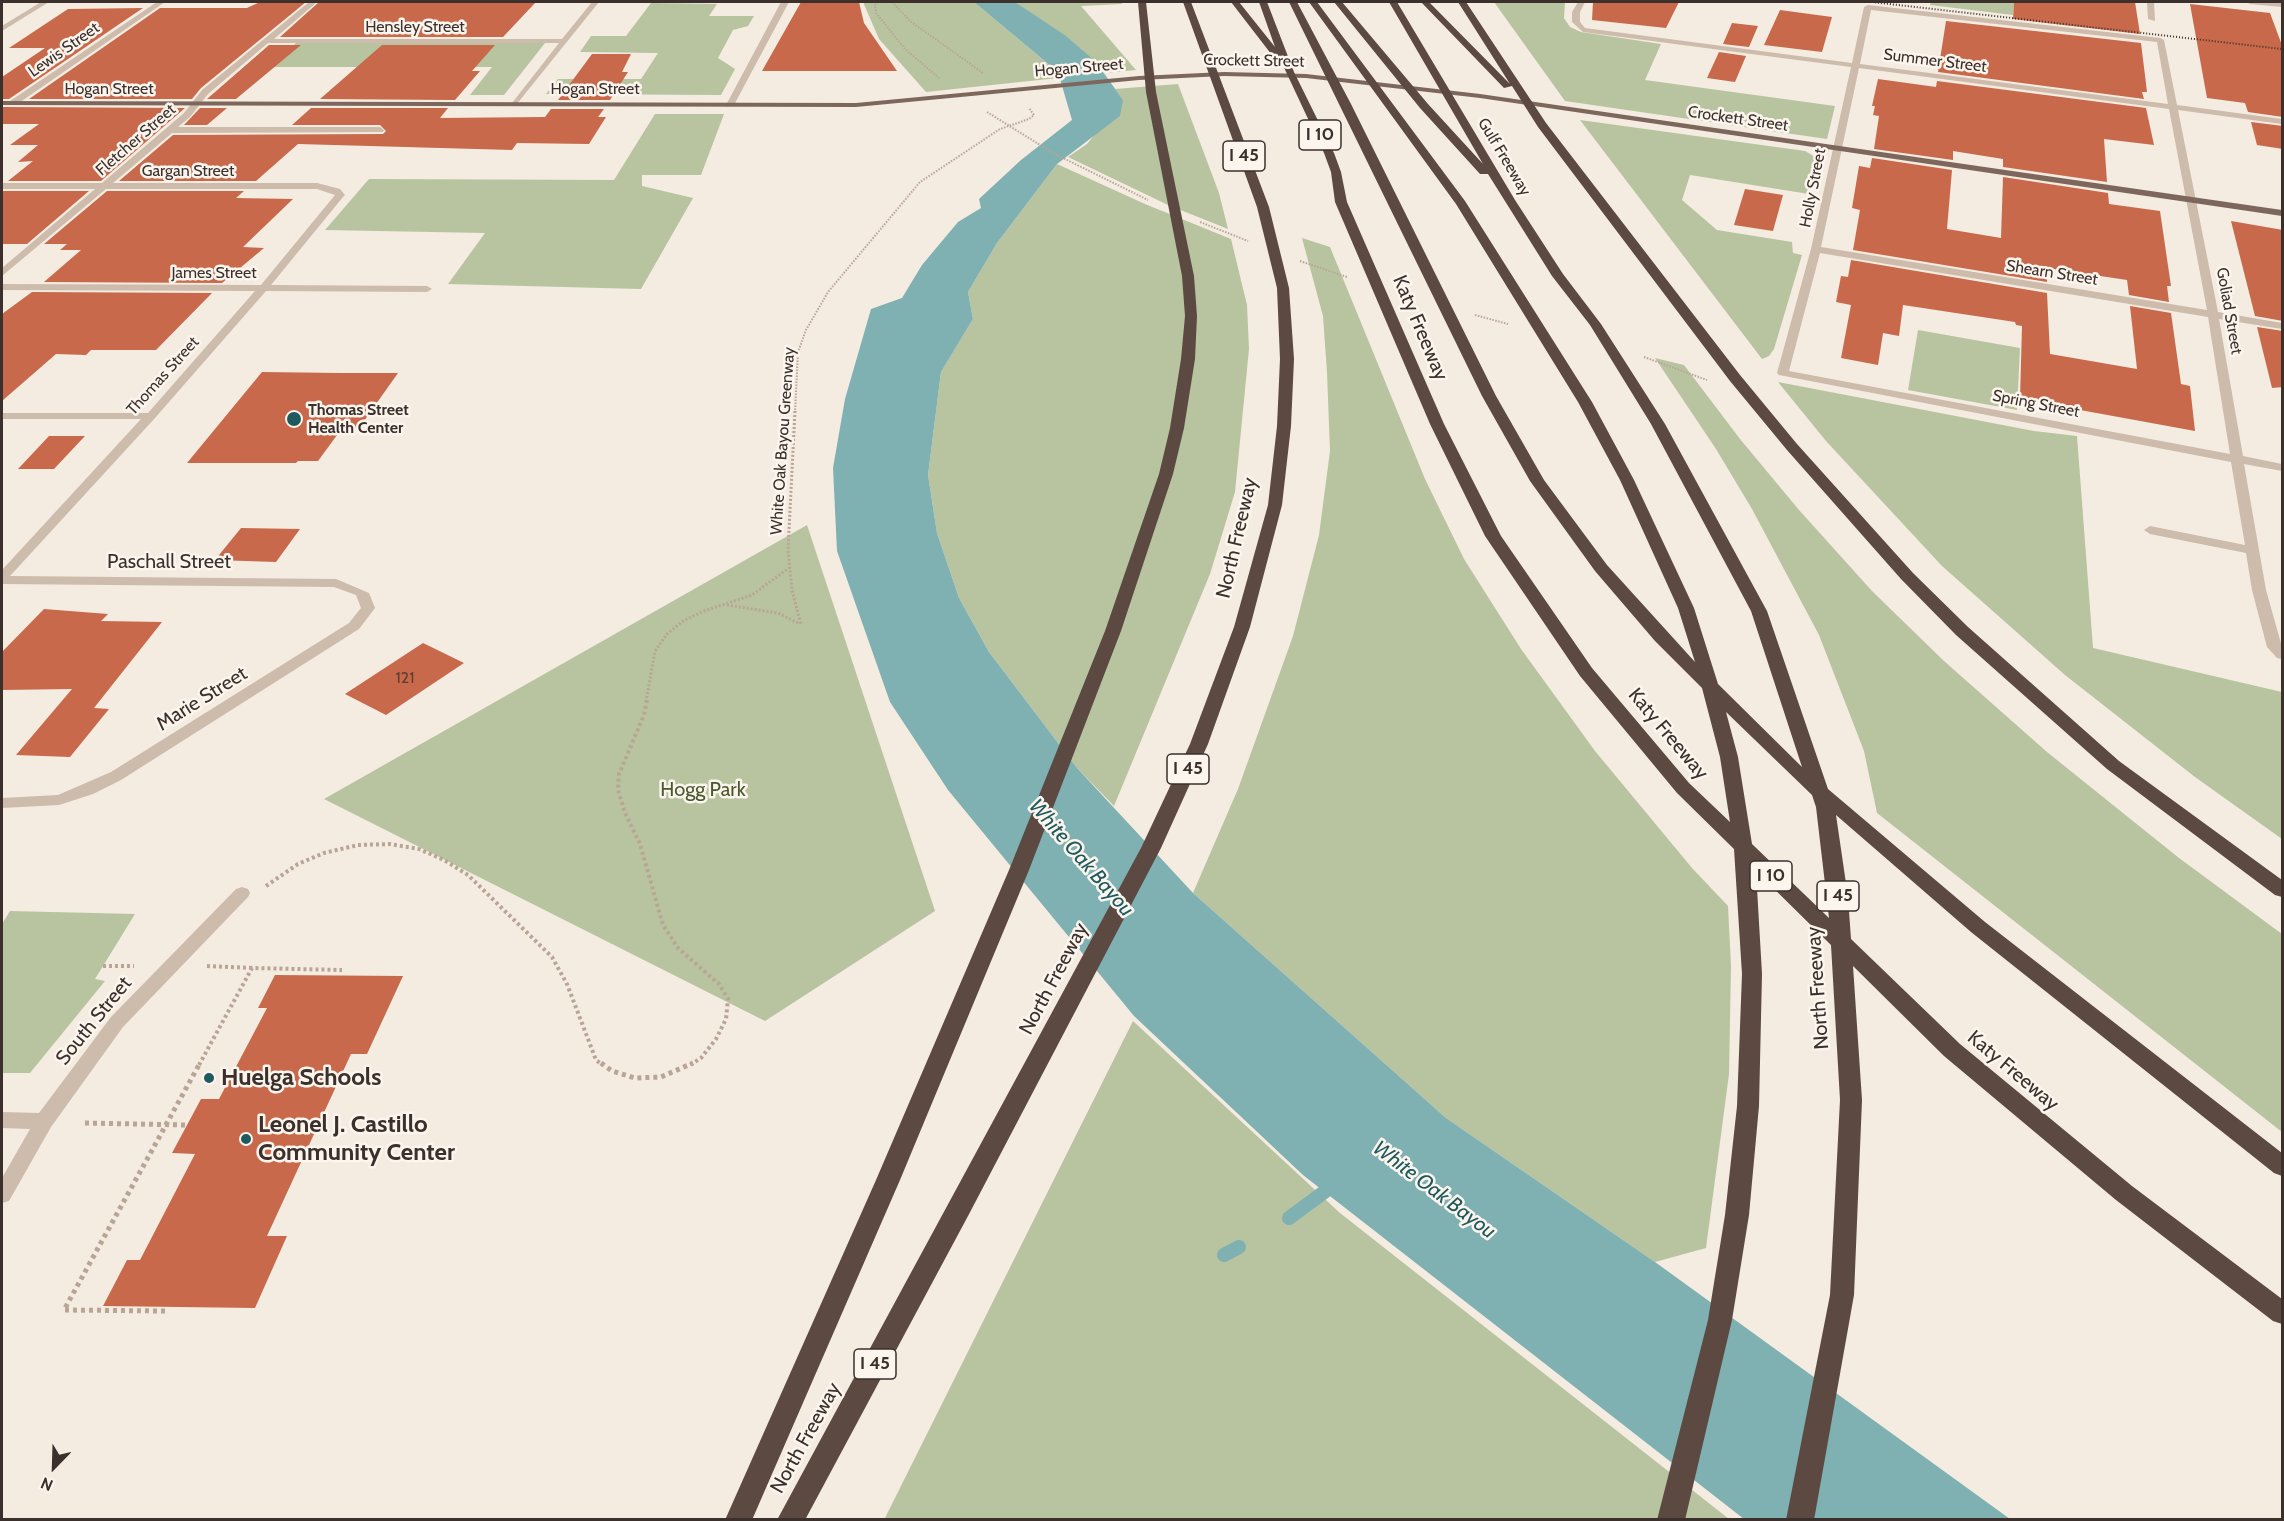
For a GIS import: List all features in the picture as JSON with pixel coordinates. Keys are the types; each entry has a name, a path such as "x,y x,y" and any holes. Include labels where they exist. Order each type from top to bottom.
{"highway":[{"path":"738,1520 888,1180 1020,870 1113,631 1151,523 1177,428 1188,359 1191,316 1188,276 1151,92 1142,2"},
{"name":"North Freeway","path":"790,1520 960,1209 1151,848 1195,753 1242,627 1275,505 1284,426 1287,359 1283,288 1263,207 1187,2"},
{"path":"1235,2 1289,72"},
{"name":"Katy Freeway","path":"1263,2 1289,72 1329,153 1336,172 1341,202 1437,424 1493,536 1586,672 1683,788 1952,1050 2124,1193 2283,1313"},
{"path":"1293,2 1346,104 1488,396 1537,481 1601,568 1661,637 1791,767 1978,927 2283,1166"},
{"path":"1313,2 1461,203 1585,402 1627,480 1686,609 1703,659 1729,757 1746,867 1752,974 1748,1106 1737,1215 1720,1320 1671,1520"},
{"path":"1338,2 1424,106 1509,200"},
{"name":"Gulf Freeway","path":"1393,2 1509,200 1558,276 1595,324"},
{"path":"1425,2 1542,125"},
{"path":"1462,2 1542,125 1735,378 1792,447 1907,576 1962,631 2113,765 2283,890"},
{"name":"North Freeway","path":"1595,324 1658,424 1760,611 1825,807 1838,897 1851,1100 1842,1295 1800,1520"}],"main road":[{"name":"Crockett Street","path":"1188,75 1258,74 1346,79 2283,213"},
{"name":"Hogan Street","path":"2,103 807,105 903,102 1072,84 1188,75"}],"street":[{"path":"2,29 45,2"},
{"name":"Lewis Street","path":"14,104 161,2"},
{"name":"Fletcher Street","path":"2,273 187,116 205,92 313,2"},
{"path":"516,103 595,2"},
{"path":"730,105 785,2"},
{"name":"Summer Street","path":"1581,2 1576,12 1576,22 1583,30 2283,121"},
{"path":"2150,2 2152,19"},
{"path":"2250,2 2282,4"},
{"name":"Holly Street","path":"1783,373 1816,249 1868,7 2160,40"},
{"name":"Goliad Street","path":"2160,40 2171,107 2192,200 2213,315 2259,593 2274,647 2283,655"},
{"name":"Hensley Street","path":"265,41 565,41"},
{"path":"170,130 380,130"},
{"name":"Gargan Street","path":"2,186 317,186 337,191"},
{"name":"Thomas Street","path":"2,579 263,289 340,195 337,191"},
{"name":"Shearn Street","path":"1816,249 2283,326"},
{"name":"James Street","path":"2,287 427,289"},
{"name":"Spring Street","path":"1783,373 2283,467"},
{"path":"2,416 150,416"},
{"path":"2150,530 2252,550"},
{"name":"Paschall Street","path":"2,579 336,583"},
{"name":"Marie Street","path":"2,803 59,800 116,776 354,626 368,608 362,593 336,583"},
{"name":"South Street","path":"2,1195 44,1121 117,1022 242,893"},
{"path":"2,1120 44,1121"}],"path":[{"path":"878,2 874,9 905,49 942,80"},
{"path":"892,2 910,21 984,74"},
{"name":"White Oak Bayou Greenway","path":"725,604 778,613 801,625 789,568 796,376 798,352 806,330 828,292 921,182 945,162 985,138 1029,119 1034,115 1025,104"},
{"path":"981,108 1053,153 1153,202"},
{"path":"1195,220 1258,245"},
{"path":"1289,257 1353,279"},
{"path":"1469,313 1512,324"},
{"path":"1642,357 1709,380"},
{"path":"242,893 266,886 298,864 324,853 368,845 389,844 419,849 444,860 468,875 552,957 567,984 596,1060 612,1071 634,1078 661,1077 682,1070 701,1058 716,1039 726,1019 728,999 719,984 678,948 663,925 640,844 625,813 618,790 619,774 644,715 656,651 667,634 683,621 752,595 789,568"},
{"path":"103,966 141,966"},
{"path":"207,966 342,970"},
{"path":"165,1311 64,1310 252,968"},
{"path":"85,1123 187,1125"}],"green space":[{"path":"863,2 974,2 1058,72 1058,78 926,92 879,39"},
{"path":"1015,2 1121,2 1122,4 1081,6 1136,70 1104,73 1096,62"},
{"path":"1494,2 1565,2 1564,18 1570,27 1581,32 1661,44 1645,80 1835,106 1827,139 1565,101"},
{"path":"1931,2 2014,2 2013,15 1930,5"},
{"path":"651,3 717,4 709,16 754,16 748,26 733,30 718,58 735,69 721,95 546,94 558,79 641,79 658,53 580,52 591,36 626,36"},
{"path":"296,43 545,43 504,95 470,95 492,67 270,67"},
{"path":"1178,84 1219,193 1228,229 1168,205 1068,157 1087,144 1123,100 1115,89"},
{"path":"655,114 724,114 701,175 642,175 642,186 693,198 641,289 448,284 485,233 325,230 369,179 614,180"},
{"path":"1580,120 1805,151 1817,158 1809,194 1690,175 1682,200 1717,230 1792,242 1793,253 1802,255 1774,349 1769,356 1762,359"},
{"path":"1057,164 1145,204 1231,239 1247,305 1249,349 1235,492 1210,574 1114,806 1077,768 989,652 959,598 937,533 928,475 941,372 973,319 968,292 997,243"},
{"path":"1302,238 1330,247 1425,479 1464,559 1521,649 1595,751 1692,868 1728,906 1731,966 1729,1074 1706,1248 1655,1262 1446,1118 1193,893 1238,789 1293,636 1319,535 1330,451 1327,372 1323,316"},
{"path":"1918,330 2020,348 2017,410 1908,390"},
{"path":"1655,358 1684,365 1740,439 1799,510 1872,591 1944,661 2047,752 2179,858 2282,934 2282,1132 1877,813 1864,751 1819,635 1752,509 1716,449"},
{"path":"1778,382 2034,431 2077,436 2093,648 2282,692 2282,839 2195,777 2065,675 1942,566 1826,441"},
{"name":"Hogg Park","path":"807,525 935,911 765,1021 324,799"},
{"path":"10,911 135,914 95,979 105,981 30,1073 2,1073 2,924"},
{"path":"1133,1021 1340,1213 1729,1519 884,1520"}],"water":[{"name":"White Oak Bayou","path":"974,2 1015,2 1066,36 1096,62 1123,100 1120,116 1057,164 997,243 968,292 973,319 941,372 928,475 937,533 959,598 989,652 1077,768 1193,893 1446,1118 1655,1262 2010,1519 1744,1519 1303,1175 1134,1016 948,790 890,702 837,551 833,468 845,399 871,309 902,298 922,265 958,222 981,208 979,199 1021,160 1072,120 1058,72"}],"building":[{"path":"260,2 306,2 201,88 192,99 29,99 160,8 247,8"},
{"path":"319,2 536,2 503,37 280,37"},
{"path":"801,2 859,2 864,23 897,71 762,71"},
{"path":"1593,2 1679,2 1666,28 1592,20"},
{"path":"2014,2 2135,2 2140,34 2013,19"},
{"path":"2190,4 2270,13 2283,48 2283,117 2248,112 2245,103 2207,98"},
{"path":"143,8 9,99 2,99 2,77 45,48 9,48 68,9"},
{"path":"1780,10 1832,17 1822,52 1764,45"},
{"path":"1946,21 2141,43 2147,92 2142,92 2144,99 1938,72"},
{"path":"1732,23 1758,26 1749,47 1723,44"},
{"path":"269,45 301,45 236,99 207,99"},
{"path":"382,45 495,45 472,71 480,71 455,100 320,99"},
{"path":"1719,52 1746,56 1735,82 1707,78"},
{"path":"592,54 631,54 622,72 628,72 610,100 558,100"},
{"path":"1878,79 1936,87 1937,81 2146,108 2154,145 2104,139 2107,182 2003,167 2003,159 1953,151 1953,160 1874,149 1879,116 1873,115 1875,106 1872,106"},
{"path":"2,107 185,108 101,181 8,181 33,161 18,162 38,145 10,145 39,124 2,124"},
{"path":"200,108 227,108 207,125 184,125"},
{"path":"311,108 448,108 440,118 545,117 551,109 604,109 598,117 606,117 589,144 517,143 512,150 298,144 256,181 119,181 173,135 383,134 386,131 380,125 292,125"},
{"path":"2251,122 2283,126 2283,149 2257,145"},
{"path":"1872,158 1952,170 1947,229 2001,238 2003,177 2108,193 2109,204 2160,211 2171,286 2167,286 2169,302 2129,295 2127,280 2047,268 2047,282 1853,250 1860,210 1852,208 1859,166 1870,168"},
{"path":"1745,189 1783,195 1773,231 1734,225"},
{"path":"2,191 89,191 27,244 2,244"},
{"path":"107,191 244,191 236,198 293,199 243,247 264,248 222,283 44,282 81,250 60,250 67,244 44,244"},
{"path":"2231,221 2283,230 2283,321 2255,316"},
{"path":"1851,260 2047,293 2050,354 2137,369 2130,306 2171,313 2181,384 2190,386 2195,431 2020,399 2022,326 2016,325 2015,322 1903,305 1899,336 1883,333 1878,365 1841,358 1851,305 1836,302 1841,276 1848,277"},
{"path":"32,292 212,293 156,350 91,350 86,355 56,354 2,401 2,314"},
{"path":"2257,327 2283,331 2283,387 2272,388"},
{"path":"262,372 398,373 359,428 345,428 340,431 318,461 187,463"},
{"path":"49,436 85,436 54,469 18,469"},
{"path":"241,528 300,529 276,562 215,560"},
{"path":"44,609 108,614 101,621 162,622 94,708 109,709 70,757 16,755 72,689 2,690 2,652"},
{"path":"423,643 464,663 386,715 345,694"},
{"name":"Leonel J. Castillo Community Center","path":"275,975 403,976 367,1054 351,1054 267,1236 287,1236 255,1308 103,1306 127,1260 140,1260 195,1154 172,1153 201,1099 219,1099 267,1008 258,1008"}],"waterway":[{"path":"1289,1218 1335,1184"},
{"path":"1224,1255 1239,1247"}],"railway":[{"path":"1872,2 2282,49"}],"place":[{"name":"Thomas Street Health Center","path":"294,419"},
{"name":"Huelga Schools","path":"209,1078"},
{"name":"Leonel J. Castillo Community Center","path":"246,1139"}]}
